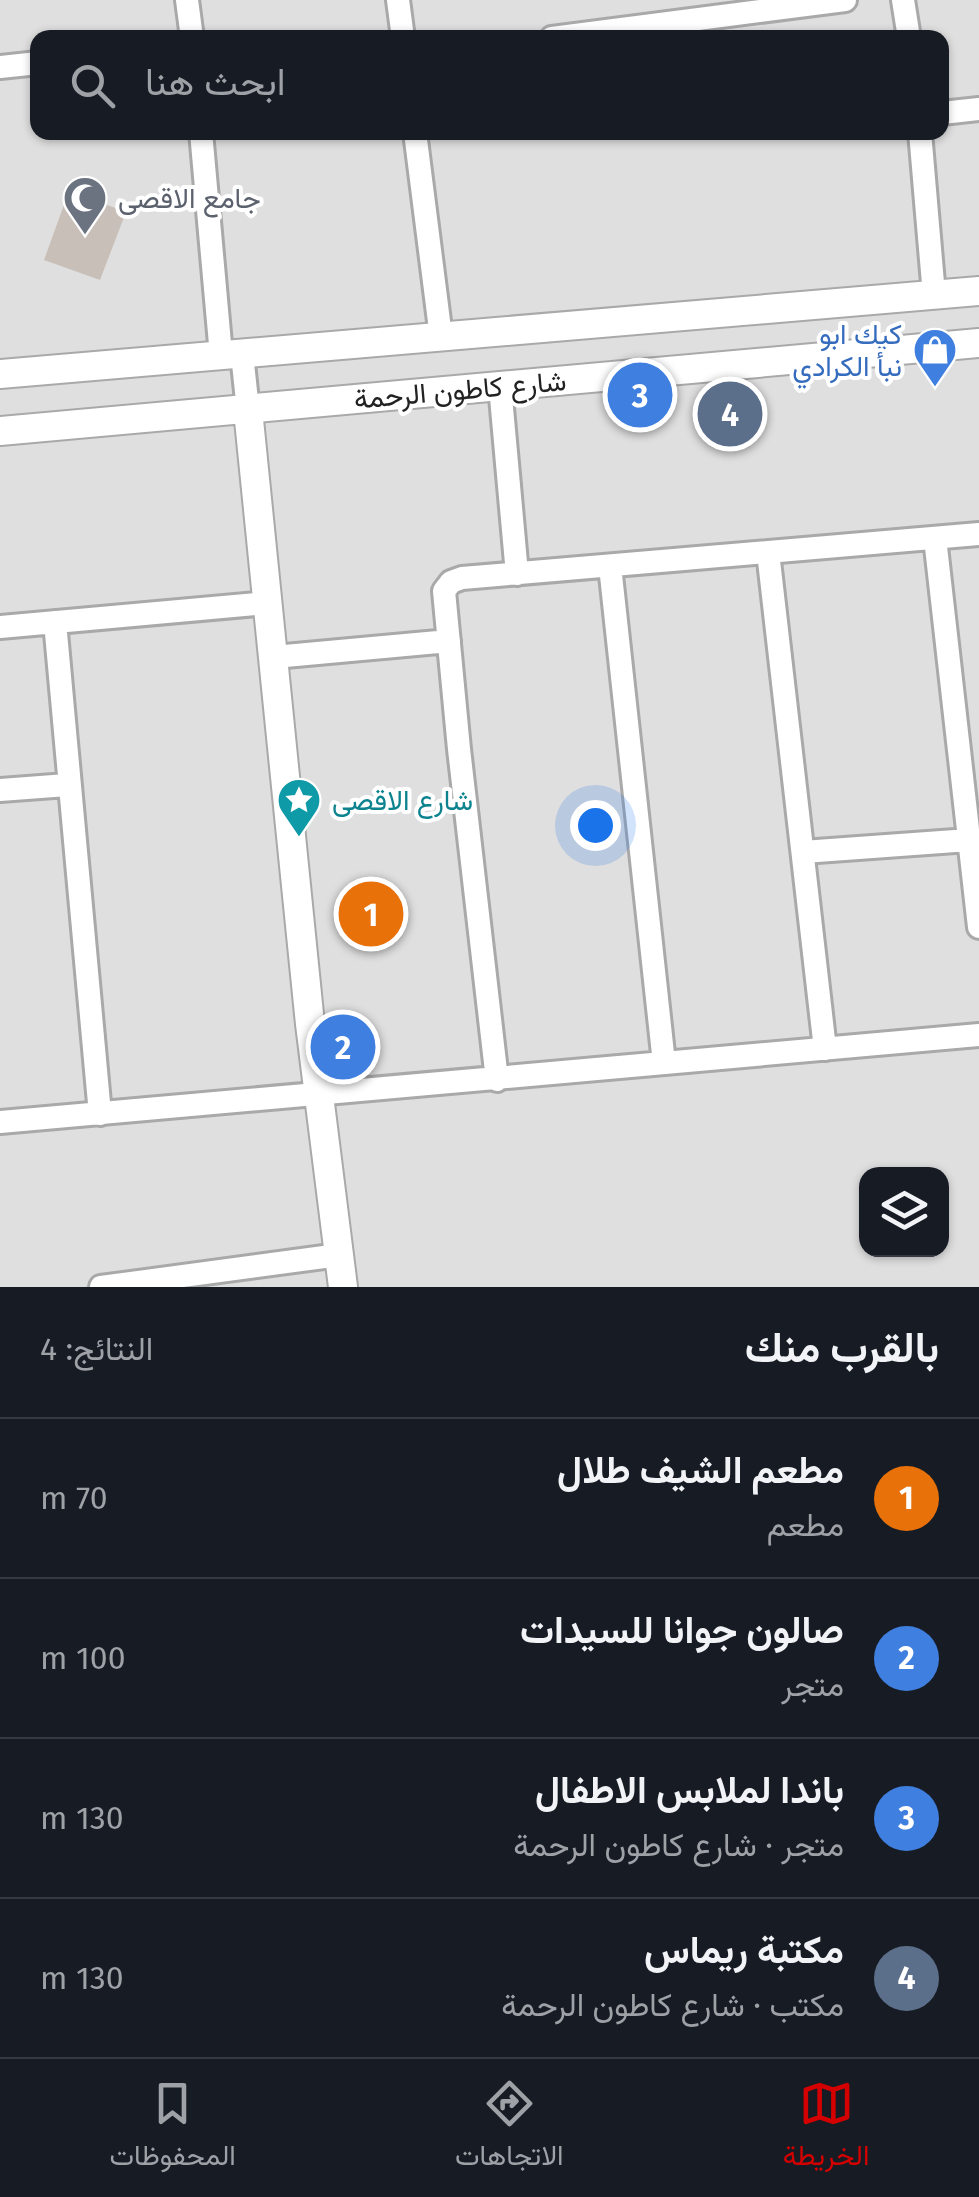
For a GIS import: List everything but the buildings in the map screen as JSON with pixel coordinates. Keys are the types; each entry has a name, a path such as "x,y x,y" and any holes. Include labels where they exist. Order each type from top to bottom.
{"street":[{"path":"187,0 191,30"},
{"path":"398,0 402,30"},
{"path":"613,30 844,0"},
{"path":"904,0 908,30"},
{"path":"0,67 30,65"},
{"path":"949,112 979,109"},
{"path":"202,140 232,355 248,410 319,1095 343,1287"},
{"path":"416,140 442,337"},
{"path":"921,140 934,295"},
{"name":"شارع كاطون الرحمة","path":"0,374 979,291"},
{"name":"شارع كاطون الرحمة","path":"0,431 979,343"},
{"path":"500,386 516,574"},
{"path":"497,1080 444,591 451,582 979,534"},
{"path":"935,538 979,927"},
{"path":"768,552 826,1049"},
{"path":"610,566 664,1064"},
{"path":"0,627 268,603"},
{"path":"54,622 100,1114"},
{"path":"274,657 449,641"},
{"path":"0,790 68,785"},
{"path":"803,852 969,840"},
{"path":"0,1122 979,1035"},
{"path":"101,1287 339,1255"}],"shaded area":[{"path":"0,0 979,0 979,1287 0,1287"}],"place":[{"name":"جامع الاقصى","path":"85,236"},
{"name":"كيك ابو نبأ الكرادي","path":"935,388"},
{"name":"باندا لملابس الاطفال","path":"640,395"},
{"name":"مكتبة ريماس","path":"730,414"},
{"name":"شارع الاقصى","path":"299,838"},
{"name":"مطعم الشيف طلال","path":"371,914"},
{"name":"صالون جوانا للسيدات","path":"343,1047"}]}
